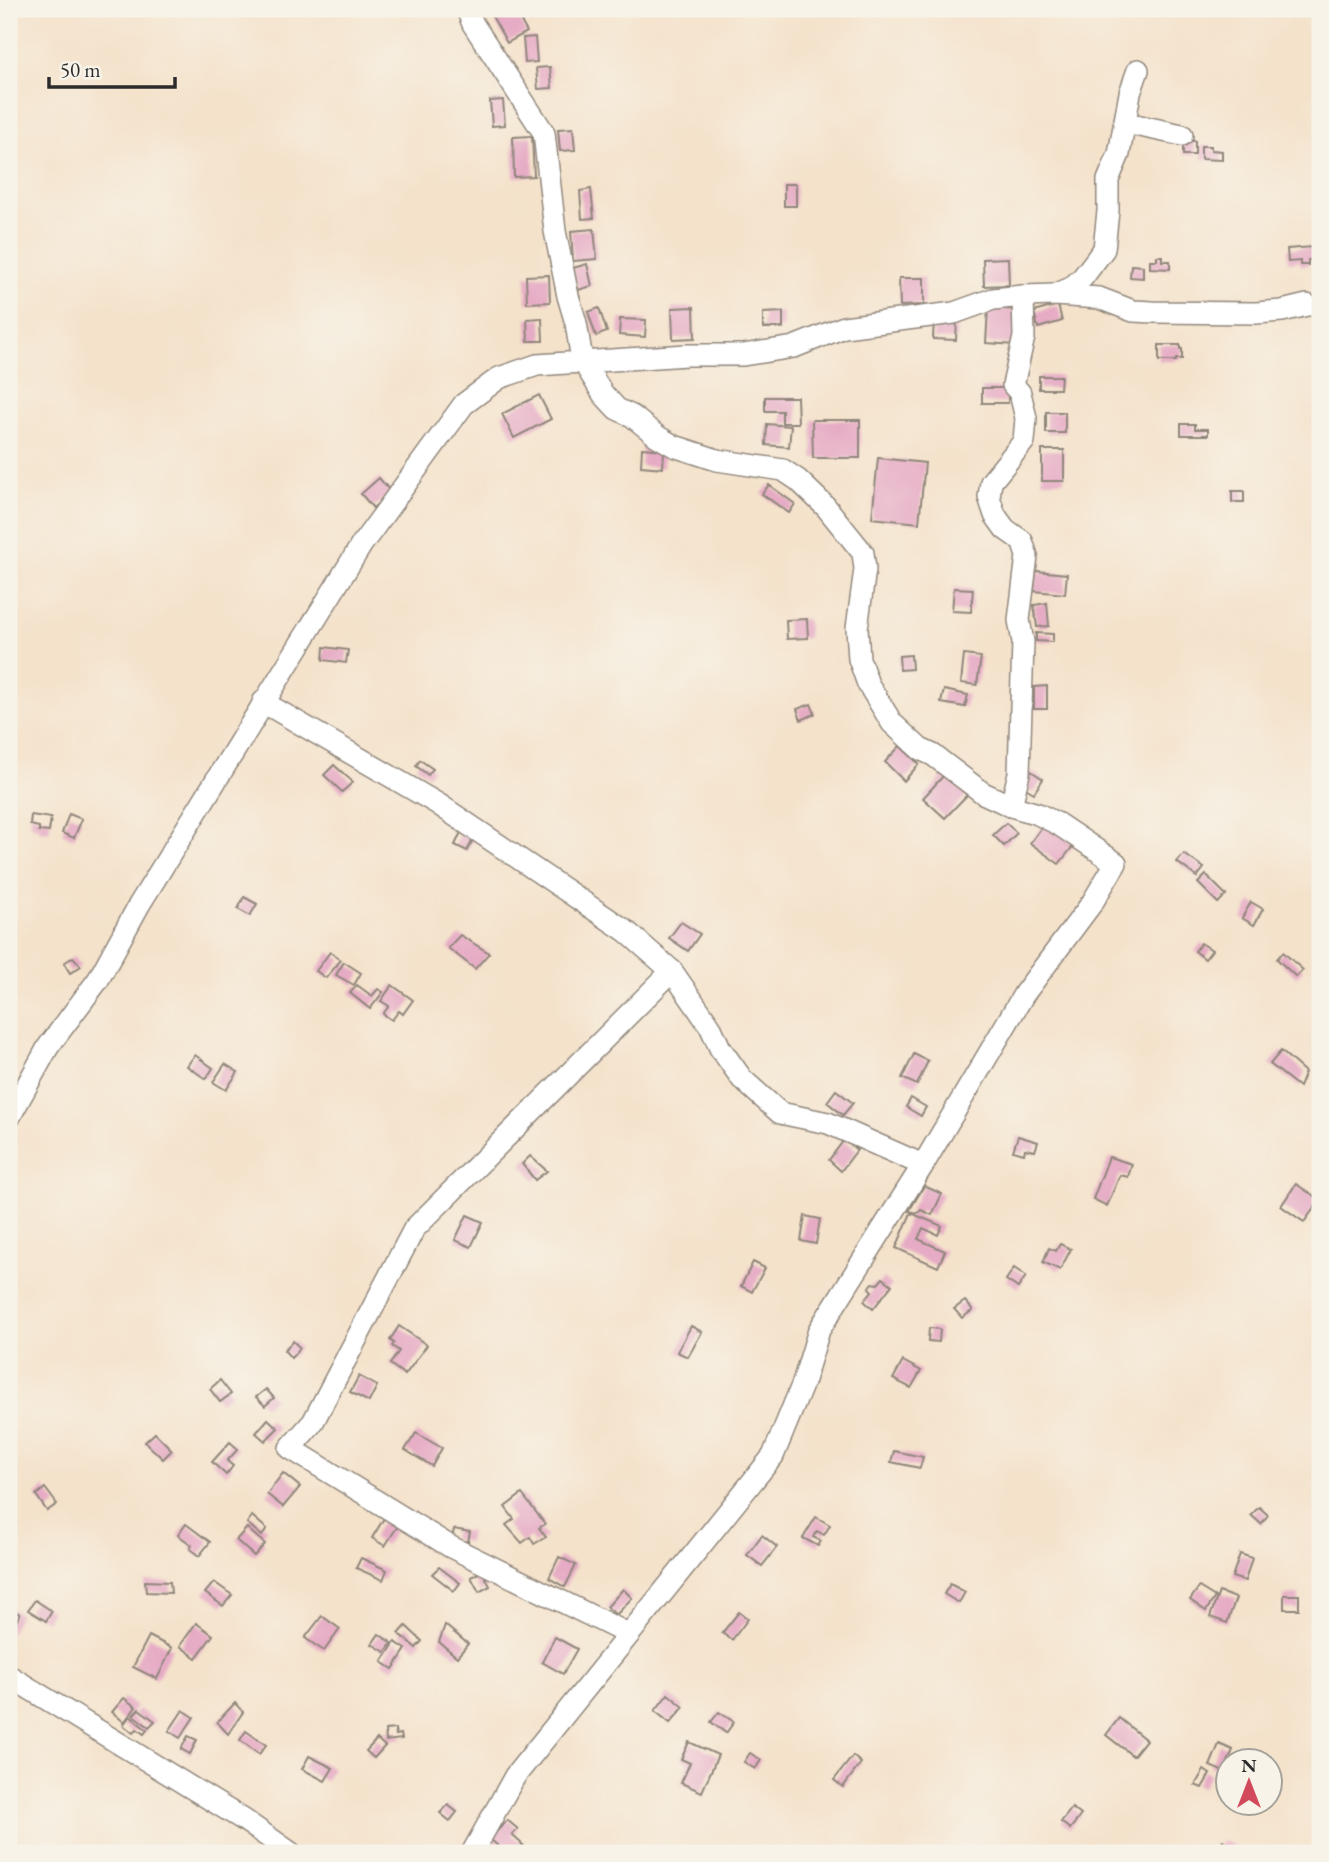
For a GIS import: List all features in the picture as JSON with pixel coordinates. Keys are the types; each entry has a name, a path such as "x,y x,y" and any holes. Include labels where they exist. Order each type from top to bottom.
{"street":[{"path":"467,9 480,35 544,133 555,231 582,360 609,402 674,446 717,460 783,470 798,480 825,507 863,553 865,569 857,628 859,659 868,684 892,723 920,749 933,755 983,793 1058,824 1116,863 1092,903 1024,993 923,1165 820,1330 803,1383 773,1455 515,1776 472,1853"},
{"path":"1055,295 1071,288 1094,265 1104,249 1108,180 1119,154 1129,93 1138,70"},
{"path":"1126,123 1182,135"},
{"path":"1011,806 1019,773 1023,642 1019,606 1027,556 1022,541 1005,529 995,515 989,497 991,482 1024,442 1026,418 1020,393 1013,385 1024,337 1023,296"},
{"path":"9,1118 48,1047 98,980 139,905 362,544 464,404 499,378 537,365 582,360 743,355 794,347 844,327 954,313 993,299 1023,296 1099,298 1133,311 1153,312 1256,313 1307,305"},
{"path":"264,702 438,804 626,930 673,971 742,1079 780,1113 828,1124 923,1165"},
{"path":"628,1634 451,1547 290,1448 313,1422 414,1229 673,971"},
{"path":"9,1676 244,1820 291,1853"}],"building":[{"path":"488,9 514,9 527,32 507,43"},
{"path":"535,37 537,62 525,63 523,38"},
{"path":"550,67 552,88 538,89 536,68"},
{"path":"503,100 505,125 492,126 490,101"},
{"path":"573,128 575,150 560,151 558,129"},
{"path":"532,136 534,176 514,177 513,137"},
{"path":"1183,141 1195,141 1195,155 1183,155"},
{"path":"1201,146 1211,146 1211,150 1222,151 1222,160 1201,159"},
{"path":"784,184 796,184 796,206 784,206"},
{"path":"591,189 594,218 582,219 580,191"},
{"path":"594,229 597,259 573,261 571,231"},
{"path":"1313,247 1314,259 1308,260 1308,265 1300,265 1300,261 1288,262 1287,249"},
{"path":"1157,256 1162,256 1162,261 1170,261 1170,269 1150,268 1150,260 1157,260"},
{"path":"1008,258 1009,285 984,286 983,259"},
{"path":"587,264 592,286 578,290 573,268"},
{"path":"1131,265 1143,266 1143,278 1130,277"},
{"path":"549,275 550,302 527,303 526,276"},
{"path":"899,278 924,278 924,305 900,306"},
{"path":"1058,305 1062,321 1038,328 1034,312"},
{"path":"694,307 695,338 673,339 672,308"},
{"path":"599,308 607,332 596,336 588,312"},
{"path":"988,308 1019,310 1016,345 986,343"},
{"path":"783,312 783,328 763,328 763,313"},
{"path":"542,318 543,341 528,341 527,319"},
{"path":"620,319 646,320 645,337 619,335"},
{"path":"934,319 957,320 956,340 933,339"},
{"path":"1159,345 1180,345 1182,359 1159,361"},
{"path":"1039,376 1061,376 1060,389 1039,389"},
{"path":"982,388 1008,388 1008,403 982,403"},
{"path":"539,395 551,419 514,438 502,414"},
{"path":"765,397 797,397 798,423 782,423 782,411 765,411"},
{"path":"1046,412 1065,412 1065,433 1046,433"},
{"path":"812,420 860,420 860,458 813,458"},
{"path":"767,424 791,426 789,447 766,445"},
{"path":"1181,424 1195,424 1195,429 1208,429 1208,435 1181,435"},
{"path":"642,448 664,450 663,468 641,466"},
{"path":"1042,450 1064,450 1064,481 1042,481"},
{"path":"878,458 925,463 919,523 872,518"},
{"path":"379,478 391,492 373,508 361,494"},
{"path":"769,485 795,504 789,513 762,494"},
{"path":"1232,491 1244,491 1244,502 1232,502"},
{"path":"1036,571 1067,574 1065,594 1034,591"},
{"path":"954,588 973,589 971,612 952,611"},
{"path":"1047,603 1049,626 1037,627 1034,605"},
{"path":"807,619 808,638 787,639 786,620"},
{"path":"1036,633 1053,634 1053,642 1036,641"},
{"path":"324,647 348,650 346,663 323,660"},
{"path":"911,655 912,669 900,670 899,656"},
{"path":"964,655 981,657 977,685 961,683"},
{"path":"1047,686 1047,709 1034,709 1034,687"},
{"path":"944,690 968,695 965,707 941,703"},
{"path":"811,704 815,714 801,720 797,709"},
{"path":"900,746 919,764 904,781 885,762"},
{"path":"420,760 433,769 428,775 416,766"},
{"path":"334,765 353,782 342,792 324,775"},
{"path":"1031,771 1043,779 1034,793 1022,786"},
{"path":"945,774 967,795 945,818 923,798"},
{"path":"69,814 82,819 74,838 62,833"},
{"path":"31,815 51,818 49,832 39,831 39,827 30,825"},
{"path":"1006,823 1017,833 1004,846 993,835"},
{"path":"1045,823 1074,845 1059,864 1030,843"},
{"path":"461,832 474,838 467,851 455,845"},
{"path":"1184,854 1204,868 1197,877 1177,862"},
{"path":"1206,875 1226,895 1218,903 1198,883"},
{"path":"244,897 257,904 250,916 238,909"},
{"path":"1251,902 1263,909 1254,925 1242,918"},
{"path":"681,922 700,934 688,951 669,938"},
{"path":"460,935 489,953 475,969 448,948"},
{"path":"1201,943 1212,950 1205,959 1195,951"},
{"path":"330,952 341,960 326,978 316,971"},
{"path":"1283,952 1303,970 1296,977 1277,959"},
{"path":"73,957 81,966 70,973 64,963"},
{"path":"344,962 361,973 354,985 336,975"},
{"path":"357,985 372,996 378,989 383,992 370,1009 350,993"},
{"path":"392,985 413,1000 403,1014 399,1011 392,1020 383,1014 389,1006 381,1001"},
{"path":"1281,1051 1305,1072 1299,1087 1270,1064"},
{"path":"914,1054 928,1061 917,1085 902,1078"},
{"path":"195,1055 213,1068 206,1079 187,1066"},
{"path":"225,1064 238,1072 226,1090 213,1082"},
{"path":"836,1090 853,1103 843,1115 827,1102"},
{"path":"911,1098 926,1107 921,1116 906,1107"},
{"path":"1018,1136 1038,1142 1035,1151 1025,1149 1024,1154 1013,1151"},
{"path":"844,1140 857,1150 841,1171 829,1160"},
{"path":"530,1156 547,1171 535,1180 522,1164"},
{"path":"1109,1157 1132,1164 1128,1177 1120,1175 1107,1206 1093,1199"},
{"path":"1296,1184 1320,1200 1304,1222 1281,1206"},
{"path":"924,1186 942,1194 932,1215 921,1210 918,1213 909,1211"},
{"path":"911,1213 942,1226 938,1235 923,1228 918,1239 945,1251 938,1267 896,1248"},
{"path":"467,1215 483,1222 471,1247 455,1240"},
{"path":"805,1216 820,1219 816,1244 801,1241"},
{"path":"1060,1244 1071,1249 1060,1270 1043,1262 1049,1248 1056,1251"},
{"path":"753,1262 765,1268 752,1292 741,1286"},
{"path":"1014,1268 1026,1276 1018,1288 1006,1280"},
{"path":"883,1278 892,1285 873,1309 864,1301 872,1291 869,1288 873,1283 878,1284"},
{"path":"965,1301 973,1310 962,1318 954,1309"},
{"path":"399,1326 427,1345 405,1375 390,1364 399,1351 392,1346 394,1343 390,1340"},
{"path":"691,1326 702,1332 688,1357 677,1352"},
{"path":"929,1328 940,1329 939,1342 928,1341"},
{"path":"293,1341 300,1348 291,1358 284,1350"},
{"path":"903,1361 921,1371 911,1388 893,1379"},
{"path":"359,1376 377,1386 369,1402 350,1392"},
{"path":"220,1380 231,1394 220,1402 210,1389"},
{"path":"266,1389 274,1398 265,1406 256,1397"},
{"path":"268,1419 278,1428 265,1441 256,1433"},
{"path":"155,1433 172,1450 163,1459 145,1442"},
{"path":"416,1433 442,1448 432,1466 405,1450"},
{"path":"230,1442 238,1449 227,1461 233,1466 226,1475 212,1462"},
{"path":"894,1451 923,1457 920,1468 891,1462"},
{"path":"283,1473 300,1487 283,1507 267,1494"},
{"path":"45,1488 57,1504 47,1511 36,1495"},
{"path":"522,1494 545,1524 539,1528 546,1537 534,1544 530,1537 522,1543 506,1525 514,1519 505,1507"},
{"path":"1259,1507 1268,1515 1261,1524 1251,1515"},
{"path":"386,1515 399,1524 385,1546 372,1538"},
{"path":"252,1516 267,1529 262,1536 247,1523"},
{"path":"816,1517 830,1525 824,1535 817,1531 813,1537 821,1541 818,1546 803,1538"},
{"path":"186,1524 210,1542 199,1556 190,1549 192,1545 178,1535"},
{"path":"247,1528 265,1544 254,1556 236,1540"},
{"path":"454,1529 470,1532 468,1542 452,1539"},
{"path":"762,1535 777,1547 762,1566 747,1555"},
{"path":"1240,1554 1252,1558 1245,1581 1232,1577"},
{"path":"559,1557 576,1565 565,1587 549,1578"},
{"path":"361,1558 387,1570 383,1580 356,1568"},
{"path":"439,1567 460,1583 454,1591 432,1574"},
{"path":"482,1571 490,1586 479,1592 471,1577"},
{"path":"145,1581 170,1582 171,1593 146,1592"},
{"path":"214,1582 232,1595 223,1606 205,1593"},
{"path":"950,1584 965,1592 959,1603 944,1594"},
{"path":"1199,1587 1215,1597 1206,1611 1190,1600"},
{"path":"623,1589 632,1598 616,1615 607,1607"},
{"path":"1219,1592 1236,1598 1227,1623 1210,1617"},
{"path":"1284,1595 1299,1595 1299,1609 1284,1609"},
{"path":"35,1600 52,1611 46,1621 28,1610"},
{"path":"9,1608 20,1614 9,1635"},
{"path":"739,1612 748,1619 732,1640 722,1633"},
{"path":"322,1616 340,1629 324,1651 305,1638"},
{"path":"196,1623 213,1635 196,1658 180,1646"},
{"path":"445,1625 468,1644 457,1657 439,1642"},
{"path":"406,1626 422,1641 416,1648 399,1634"},
{"path":"379,1634 392,1643 385,1652 372,1644"},
{"path":"149,1636 172,1648 157,1679 133,1667"},
{"path":"555,1637 577,1649 563,1674 542,1662"},
{"path":"395,1642 406,1649 393,1669 382,1662"},
{"path":"668,1694 684,1707 670,1723 655,1711"},
{"path":"124,1698 136,1707 124,1722 112,1712"},
{"path":"235,1703 243,1712 228,1734 217,1722"},
{"path":"139,1709 155,1721 149,1727 133,1715"},
{"path":"183,1710 194,1717 180,1738 169,1731"},
{"path":"719,1712 734,1722 726,1733 711,1722"},
{"path":"130,1716 147,1730 144,1734 137,1729 133,1733 123,1725"},
{"path":"1119,1718 1146,1740 1133,1756 1106,1735"},
{"path":"395,1729 396,1735 401,1734 402,1739 386,1741 385,1730"},
{"path":"246,1731 266,1745 259,1754 240,1740"},
{"path":"188,1736 197,1740 190,1754 181,1749"},
{"path":"377,1739 385,1746 374,1758 366,1751"},
{"path":"689,1742 718,1755 702,1792 681,1783 690,1763 681,1759"},
{"path":"750,1753 761,1760 755,1769 744,1762"},
{"path":"309,1756 333,1768 325,1781 302,1769"},
{"path":"853,1756 861,1763 843,1787 834,1780"},
{"path":"1204,1770 1210,1774 1202,1788 1195,1785"},
{"path":"448,1805 457,1812 450,1821 440,1813"},
{"path":"1072,1808 1081,1815 1070,1829 1061,1822"},
{"path":"507,1820 518,1829 512,1835 523,1845 515,1853 506,1853 490,1839"},
{"path":"1223,1840 1244,1853 1214,1853"}]}
